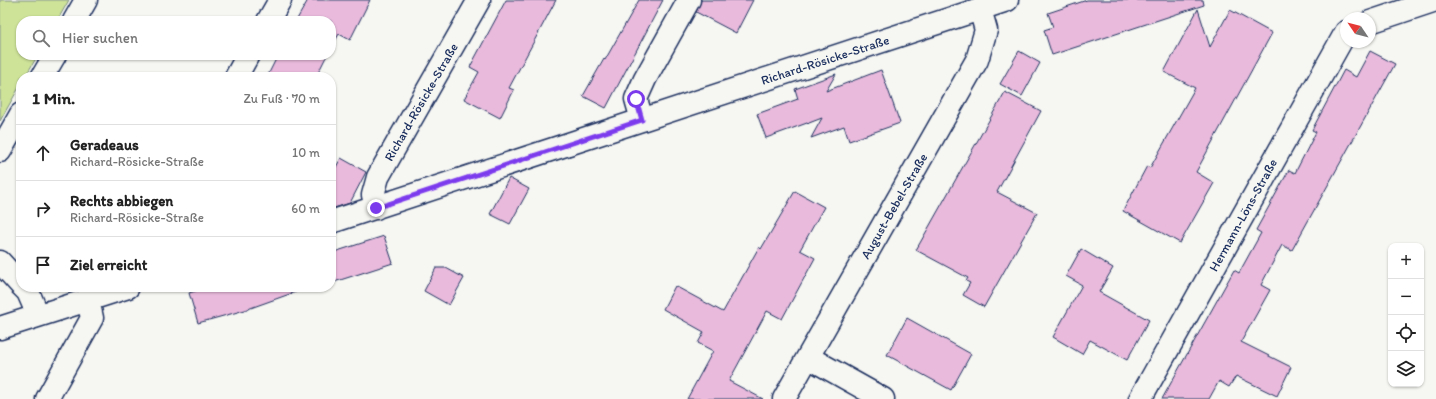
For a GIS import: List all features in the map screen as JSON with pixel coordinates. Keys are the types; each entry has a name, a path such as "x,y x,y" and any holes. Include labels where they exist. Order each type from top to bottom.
{"street":[{"path":"77,16 86,0"},
{"path":"271,16 280,0"},
{"name":"Richard-Rösicke-Straße","path":"376,208 373,195 378,177 479,0"},
{"path":"642,120 636,99 645,79 689,0"},
{"name":"Richard-Rösicke-Straße","path":"336,220 1007,0"},
{"path":"1376,20 1436,0"},
{"name":"August-Bebel-Straße","path":"784,399 977,60 986,30 980,9"},
{"name":"Hermann-Löns-Straße","path":"1140,399 1340,43"},
{"path":"45,72 52,60"},
{"path":"239,72 245,60"},
{"path":"0,151 16,123"},
{"path":"0,262 16,279"},
{"path":"28,292 38,316"},
{"path":"0,328 113,292"},
{"path":"47,399 92,318 88,300"},
{"path":"808,357 883,399"}],"green space":[{"path":"0,0 69,0 60,16 16,16 16,60 35,60 28,72 16,72 16,93 0,121"}],"building":[{"path":"308,0 370,0 350,40 339,34 336,39 336,16 299,16"},
{"path":"506,0 556,0 509,88 514,90 500,118 464,99 479,72 470,67"},
{"path":"639,0 663,0 606,108 583,96"},
{"path":"701,0 753,0 736,33 696,12"},
{"path":"1087,0 1203,0 1204,5 1052,55 1044,30 1053,27 1048,13"},
{"path":"1198,9 1210,47 1230,10 1272,33 1196,172 1214,183 1180,243 1123,211 1147,166 1150,168 1195,88 1164,72"},
{"path":"1019,51 1040,63 1022,96 1000,84"},
{"path":"1370,51 1395,64 1292,250 1282,245 1261,285 1270,290 1241,342 1291,367 1277,396 1236,376 1229,387 1219,381 1209,399 1162,399 1234,270 1239,273 1261,233 1256,230 1289,170 1295,173 1316,132 1312,130 1344,70 1356,77"},
{"path":"276,60 324,60 318,72 270,72"},
{"path":"881,70 900,123 849,141 844,126 811,138 822,118 766,138 757,114 798,99 795,89 836,74 826,91"},
{"path":"1005,92 1041,111 997,192 1037,213 984,307 963,295 970,283 966,281 968,278 916,250"},
{"path":"341,158 366,172 350,203 336,207 336,167"},
{"path":"509,178 529,189 510,224 490,214"},
{"path":"795,191 824,207 800,250 815,258 782,319 767,311 729,381 763,399 687,399 713,351 698,343 704,332 663,309 675,286 723,312 759,247 761,249"},
{"path":"384,236 393,263 336,281 336,251"},
{"path":"1081,249 1113,268 1099,292 1149,320 1127,360 1090,340 1082,354 1053,337 1082,285 1066,276"},
{"path":"436,268 446,268 464,278 449,305 424,291"},
{"path":"295,292 245,310 198,323 189,293"},
{"path":"907,318 971,354 951,390 887,355"}],"route":[{"path":"376,208 642,120 636,99"}]}
